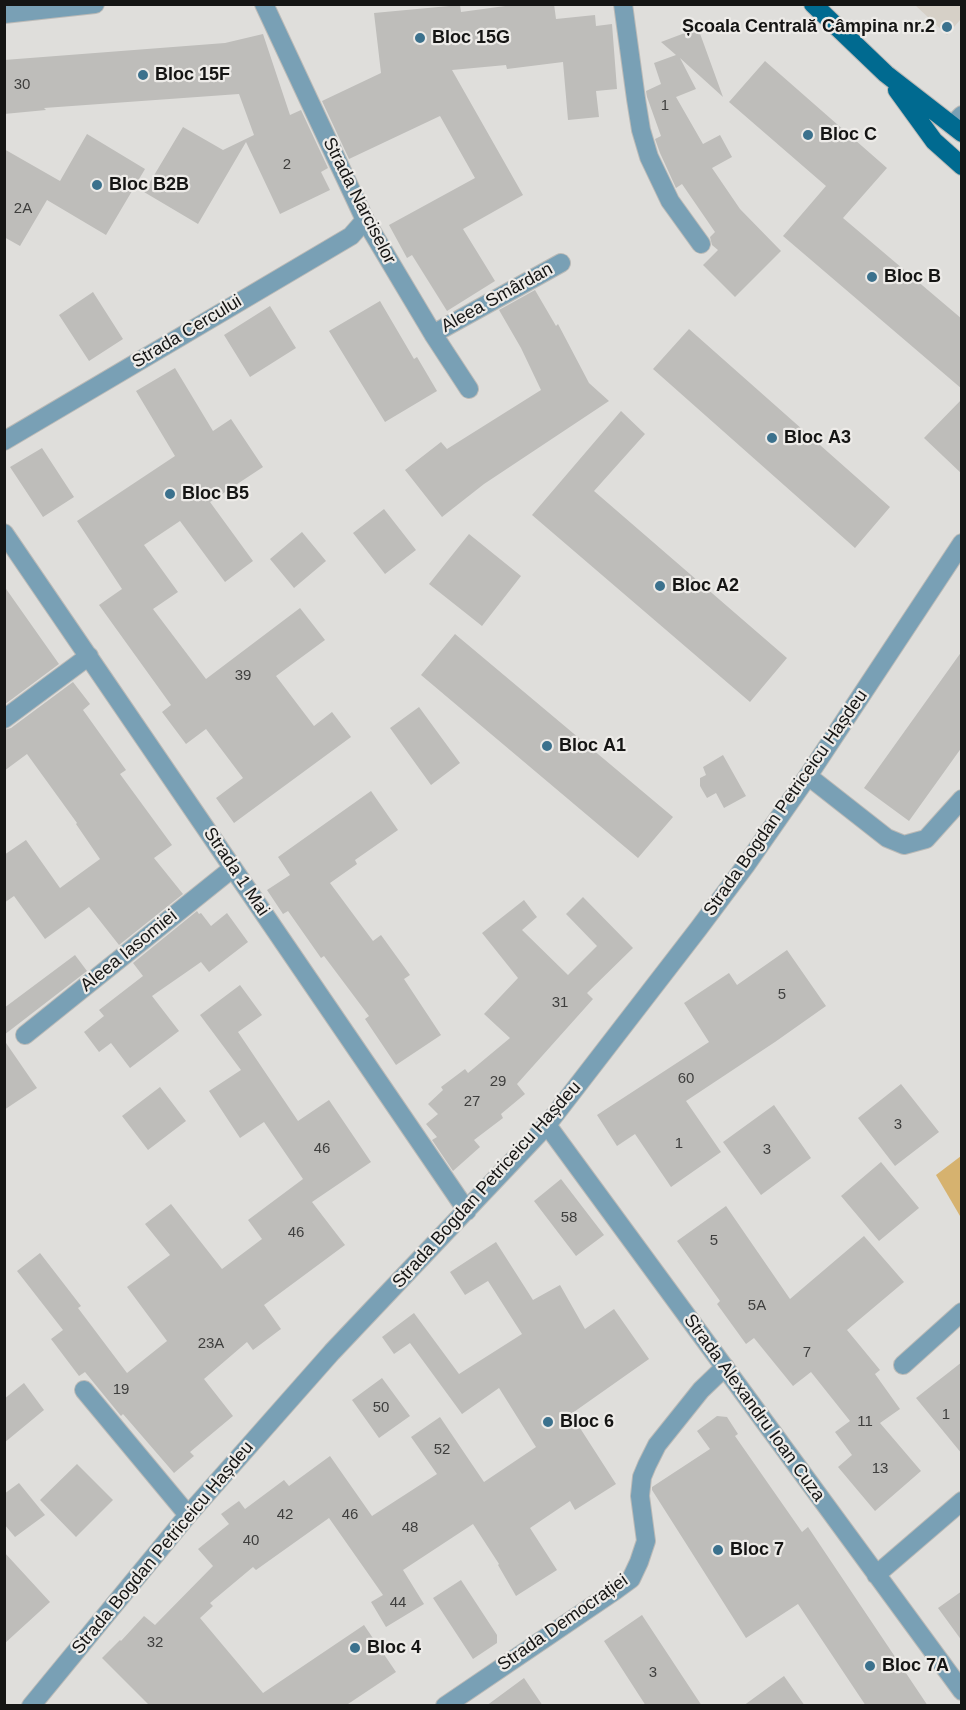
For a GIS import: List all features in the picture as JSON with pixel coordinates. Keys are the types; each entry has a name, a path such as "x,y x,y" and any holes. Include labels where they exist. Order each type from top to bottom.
{"main road":[{"path":"813,4 886,74 958,124"},
{"path":"886,74 934,141 962,166"}],"street":[{"path":"4,14 95,4"},
{"name":"Strada Narciselor","path":"264,4 365,220 433,334 470,389"},
{"path":"624,4 641,130 649,157 670,201 701,244"},
{"name":"Strada Cercului","path":"4,441 351,236 365,220"},
{"name":"Aleea Smârdan","path":"433,334 561,263"},
{"name":"Strada 1 Mai","path":"4,533 467,1211"},
{"name":"Strada Bogdan Petriceicu Hașdeu","path":"31,1706 188,1515 332,1353 547,1125 699,928 808,776 962,543"},
{"path":"4,719 89,656"},
{"path":"808,776 887,838 904,845 926,839 962,799"},
{"name":"Aleea Iasomiei","path":"25,1035 233,868"},
{"name":"Strada Alexandru Ioan Cuza","path":"547,1125 962,1691"},
{"path":"903,1365 962,1312"},
{"name":"Strada Democrației","path":"445,1706 631,1579 646,1541 640,1496 642,1477 647,1465 657,1445 700,1390 725,1367"},
{"path":"84,1390 188,1515"},
{"path":"876,1575 962,1501"}],"shaded area":[{"name":"Școala Centrală Câmpina nr.2","path":"915,5 961,5 961,19 947,35"},
{"path":"961,1156 962,1214 960,1216 936,1175"}],"building":[{"path":"520,4 554,4 556,19 595,15 596,26 612,24 617,89 596,91 599,117 568,120 563,62 507,69 506,65 452,70 523,195 463,229 495,281 447,311 412,255 407,258 389,225 475,178 440,116 349,159 322,101 381,73 374,13 460,5 461,12"},
{"path":"698,28 723,97 680,58 696,89 676,97 703,144 720,135 732,157 712,168 740,209 781,251 735,297 703,265 718,250 712,245 710,237 715,232 682,184 676,188 655,139 661,136 646,91 661,84 654,63 676,55 661,42"},
{"path":"263,34 290,115 301,110 328,168 321,172 330,190 280,214 246,142 198,224 144,192 183,127 223,150 254,135 239,94 44,108 46,110 4,114 4,60 225,43"},
{"path":"765,61 887,168 843,218 962,319 962,389 783,236 826,186 729,102"},
{"name":"Bloc B2B","path":"87,134 145,169 106,235 47,200 20,246 4,237 4,149 60,181"},
{"path":"535,290 556,326 558,324 589,383 609,401 484,484 442,517 405,470 441,442 447,449 541,390 521,348 499,310"},
{"path":"93,292 123,339 89,361 59,315"},
{"path":"380,301 414,359 417,357 437,391 385,422 329,331"},
{"path":"270,306 296,348 250,377 224,335"},
{"name":"Bloc A3","path":"689,329 890,507 855,548 653,369"},
{"path":"175,368 213,431 231,419 263,467 210,502 253,561 225,582 180,521 144,545 178,592 153,609 206,679 300,608 325,640 276,676 314,726 332,712 351,737 234,823 216,798 243,778 206,729 186,744 162,712 171,705 99,605 122,589 77,521 175,456 136,391"},
{"path":"962,399 962,474 924,438"},
{"name":"Bloc A2","path":"621,411 645,434 594,491 787,658 750,702 532,515"},
{"path":"42,448 74,497 43,517 10,467"},
{"path":"384,509 416,550 385,574 353,533"},
{"path":"302,532 326,561 294,588 270,559"},
{"path":"469,534 521,576 482,626 429,584"},
{"path":"4,586 59,664 4,705"},
{"name":"Bloc A1","path":"455,634 673,817 638,858 421,675"},
{"path":"962,651 962,747 909,821 864,788"},
{"path":"73,682 90,704 83,710 126,770 120,774 172,845 154,858 183,894 119,945 89,907 45,939 14,896 4,903 4,855 26,840 60,888 100,859 27,754 4,771 4,730 11,728"},
{"path":"419,707 460,763 431,785 390,728"},
{"path":"723,755 746,796 724,808 716,793 707,798 700,786 700,778 706,775 703,767"},
{"path":"371,791 398,830 355,860 357,864 330,883 373,941 381,935 410,975 404,979 441,1035 396,1065 365,1019 369,1016 324,956 321,958 288,911 283,914 267,890 290,875 278,857"},
{"path":"583,897 633,948 587,993 593,999 517,1084 525,1094 501,1114 503,1118 474,1140 480,1147 453,1171 432,1140 437,1137 426,1124 438,1114 428,1104 443,1090 441,1087 465,1069 468,1073 510,1038 484,1014 518,978 482,933 524,900 537,917 522,930 568,975 597,946 566,914"},
{"path":"197,911 211,926 227,913 248,942 209,972 201,962 152,996 179,1031 130,1068 111,1043 99,1052 84,1032 104,1016 99,1010 143,976 133,963"},
{"path":"787,950 826,1006 686,1101 721,1152 671,1187 635,1134 617,1146 597,1115 709,1042 684,1003 729,973 737,985"},
{"path":"75,955 87,971 4,1035 4,1008"},
{"path":"240,985 262,1015 238,1032 298,1121 329,1100 371,1162 312,1202 345,1245 264,1305 281,1329 253,1350 247,1342 204,1379 233,1416 190,1452 194,1456 174,1473 123,1414 121,1416 85,1372 79,1376 51,1339 63,1330 17,1271 40,1253 81,1306 78,1308 127,1373 167,1341 127,1287 170,1255 145,1224 171,1204 222,1269 262,1239 248,1220 303,1179 264,1122 240,1138 209,1091 241,1070 200,1015"},
{"path":"4,1040 37,1088 4,1110"},
{"path":"901,1084 939,1132 895,1166 858,1118"},
{"path":"160,1087 186,1121 148,1150 122,1116"},
{"path":"774,1105 811,1158 761,1195 723,1142"},
{"path":"881,1162 919,1208 879,1241 841,1196"},
{"path":"561,1179 604,1235 576,1256 534,1201"},
{"path":"726,1206 790,1299 864,1236 904,1282 847,1330 880,1370 875,1374 900,1409 880,1423 921,1471 875,1511 838,1467 852,1455 835,1432 850,1421 811,1372 793,1386 754,1338 746,1344 717,1304 720,1301 677,1241"},
{"path":"496,1242 533,1300 560,1285 585,1329 614,1309 649,1359 571,1414 616,1484 575,1510 570,1501 530,1528 557,1570 516,1596 499,1564 473,1524 403,1570 424,1604 386,1627 371,1602 383,1595 329,1518 256,1570 253,1567 210,1603 213,1606 200,1618 263,1693 364,1625 396,1672 345,1706 150,1706 102,1658 144,1616 155,1625 213,1566 198,1549 229,1524 221,1514 239,1501 245,1509 284,1480 289,1486 330,1456 372,1516 437,1474 411,1437 440,1417 484,1482 536,1447 499,1388 462,1414 410,1343 394,1354 382,1337 414,1313 459,1374 522,1334 488,1281 465,1295 450,1272"},
{"path":"962,1362 962,1454 916,1398"},
{"path":"382,1378 410,1416 379,1438 352,1400"},
{"path":"24,1383 44,1410 4,1443 4,1399"},
{"path":"717,1416 727,1417 738,1434 735,1436 802,1532 808,1527 928,1706 866,1706 798,1604 746,1638 652,1490 652,1487 710,1449 697,1431"},
{"path":"77,1464 113,1500 76,1537 40,1500"},
{"path":"19,1483 45,1515 15,1537 4,1524 4,1494"},
{"path":"4,1552 50,1602 4,1644"},
{"path":"461,1580 497,1635 497,1643 473,1659 433,1598"},
{"path":"962,1591 962,1641 938,1608"},
{"path":"642,1615 702,1706 646,1706 604,1641"},
{"path":"784,1676 805,1706 743,1706"},
{"path":"524,1678 543,1706 486,1706"}],"place":[{"name":"Școala Centrală Câmpina nr.2","path":"947,27"},
{"name":"Bloc 15G","path":"420,38"},
{"name":"Bloc 15F","path":"143,75"},
{"name":"Bloc C","path":"808,135"},
{"name":"Bloc B2B","path":"97,185"},
{"name":"Bloc B","path":"872,277"},
{"name":"Bloc A3","path":"772,438"},
{"name":"Bloc B5","path":"170,494"},
{"name":"Bloc A2","path":"660,586"},
{"name":"Bloc A1","path":"547,746"},
{"name":"Bloc 6","path":"548,1422"},
{"name":"Bloc 7","path":"718,1550"},
{"name":"Bloc 4","path":"355,1648"},
{"name":"Bloc 7A","path":"870,1666"}]}
